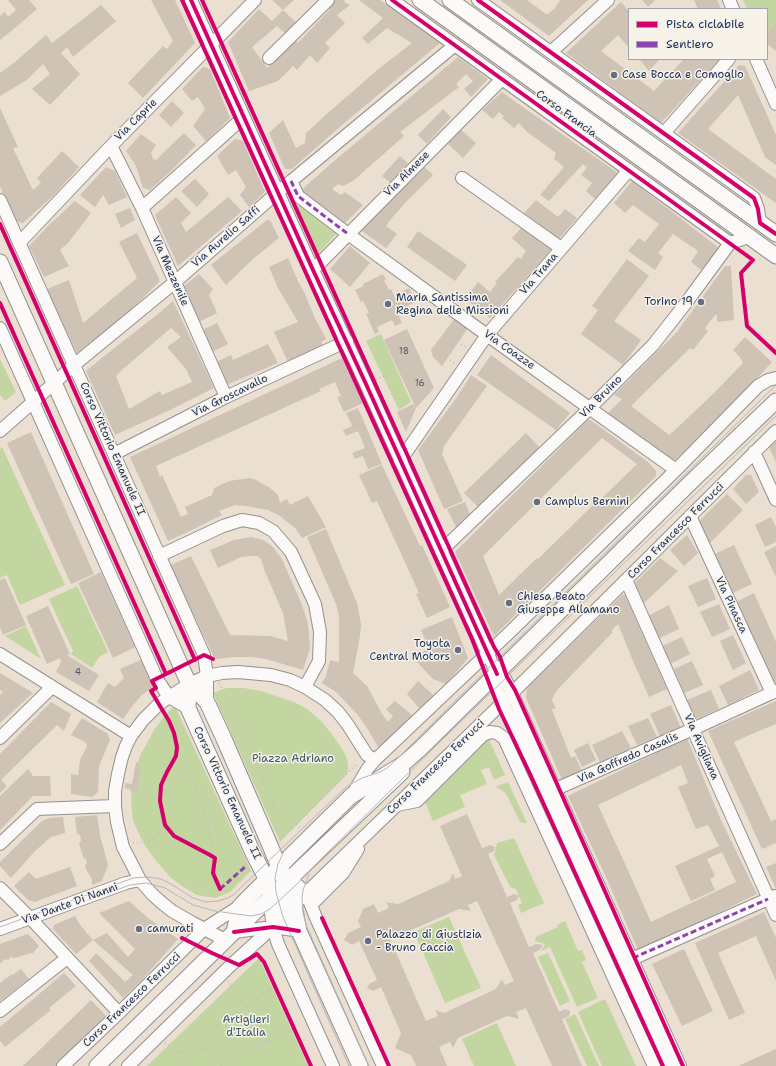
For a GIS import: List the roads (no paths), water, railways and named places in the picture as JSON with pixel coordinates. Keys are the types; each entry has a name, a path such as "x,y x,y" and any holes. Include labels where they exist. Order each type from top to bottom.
{"main road":[{"name":"Corso Francia","path":"420,0 776,256"},
{"path":"450,0 776,234"},
{"name":"Corso Vittorio Emanuele II","path":"0,262 189,684 207,702 279,867 288,881 289,911"},
{"name":"Corso Francesco Ferrucci","path":"240,906 352,796 403,764 420,749 690,482 776,401"},
{"name":"Corso Vittorio Emanuele II","path":"189,684 188,708 266,879 272,897 289,911 360,1066"},
{"name":"Corso Francesco Ferrucci","path":"96,1066 400,774 420,749"},
{"path":"230,936 240,906"}],"street":[{"path":"191,0 497,674 496,688 535,771 551,791 556,818 593,899 627,961 680,1066"},
{"name":"Via Caprie","path":"19,242 255,0"},
{"path":"269,58 328,0"},
{"name":"Corso Francia","path":"392,0 730,243"},
{"path":"478,0 754,198 758,209 760,223"},
{"path":"551,52 608,0"},
{"name":"Via Aurelio Saffi","path":"0,431 74,365 175,282 278,192 455,45"},
{"path":"664,133 729,60"},
{"path":"756,60 776,104"},
{"name":"Via Almese","path":"313,270 502,79"},
{"path":"142,208 244,117"},
{"name":"Via Mezzenile","path":"111,146 142,208 226,397"},
{"name":"Via Trana","path":"400,460 487,334 629,170"},
{"path":"462,178 561,248"},
{"name":"Via Coazze","path":"291,181 298,196 348,234 676,470"},
{"name":"Corso Vittorio Emanuele II","path":"0,200 204,655 207,676 207,702"},
{"path":"730,243 750,237"},
{"name":"Via Bruino","path":"441,551 590,408 657,341 730,243"},
{"path":"0,328 157,679 169,697 188,708"},
{"name":"Via Groscavallo","path":"114,454 226,397 347,341"},
{"name":"Corso Francesco Ferrucci","path":"352,796 368,768 371,757 510,632 676,470 758,386 768,380 776,378"},
{"name":"Corso Francesco Ferrucci","path":"128,1066 273,927 306,893 503,702 776,430"},
{"path":"754,452 776,500"},
{"name":"Via Pinasca","path":"690,516 774,692"},
{"path":"159,556 223,526 242,520 259,523 272,531 290,552 315,604 320,632 319,661 305,687"},
{"name":"Via Avigliana","path":"626,580 693,729 772,897 776,915"},
{"path":"0,654 131,736"},
{"path":"299,931 273,927 230,936 204,929 172,911 152,894 140,880 123,847 117,822 115,791 122,757 131,736 143,720 159,704 189,684 207,676 225,673 255,673 290,680 305,687 325,700 338,712 371,757"},
{"path":"396,806 417,800 483,736 490,732 497,733 504,738 653,1063 666,1061 634,990 627,961 551,791 512,693 505,679 497,674"},
{"path":"0,738 52,687"},
{"name":"Via Goffredo Casalis","path":"551,791 774,692"},
{"path":"522,778 535,771"},
{"path":"0,844 37,809 115,806"},
{"path":"542,822 556,818"},
{"path":"312,904 343,874 368,833"},
{"name":"Via Dante Di Nanni","path":"0,929 126,883 140,880"},
{"name":"Corso Vittorio Emanuele II","path":"288,881 306,893 312,904 383,1066"},
{"path":"0,888 119,1013"},
{"name":"Corso Vittorio Emanuele II","path":"272,897 273,927 278,944 333,1066"},
{"path":"627,961 772,897"},
{"path":"581,905 593,899"},
{"name":"Corso Francesco Ferrucci","path":"63,1066 204,929 240,906"},
{"path":"0,1011 67,958"},
{"path":"622,995 634,990"}],"tram line":[{"path":"0,927 133,878 148,877 161,879 193,898 206,902 218,901 233,895 345,788 362,778 380,772 398,758 776,385"},
{"path":"103,895 130,885 146,883 165,888 193,905 215,911 251,916 261,914 270,909 776,416"},
{"path":"285,849 278,864 275,878 276,892 283,917 349,1066"},
{"path":"309,874 303,890 302,898 303,913 306,925 369,1066"}],"place":[{"name":"Case Bocca e Comoglio","path":"614,75"},
{"name":"Torino 19","path":"701,302"},
{"name":"Maria Santissima Regina delle Missioni","path":"388,304"},
{"name":"Camplus Bernini","path":"537,502"},
{"name":"Chiesa Beato Giuseppe Allamano","path":"509,603"},
{"name":"Toyota Central Motors","path":"458,650"},
{"name":"camurati","path":"139,929"},
{"name":"Palazzo di Giustizia - Bruno Caccia","path":"368,941"}],"park label":[{"name":"Piazza Adriano","path":"293,759"},
{"name":"Artiglieri d'Italia","path":"246,1026"}]}
